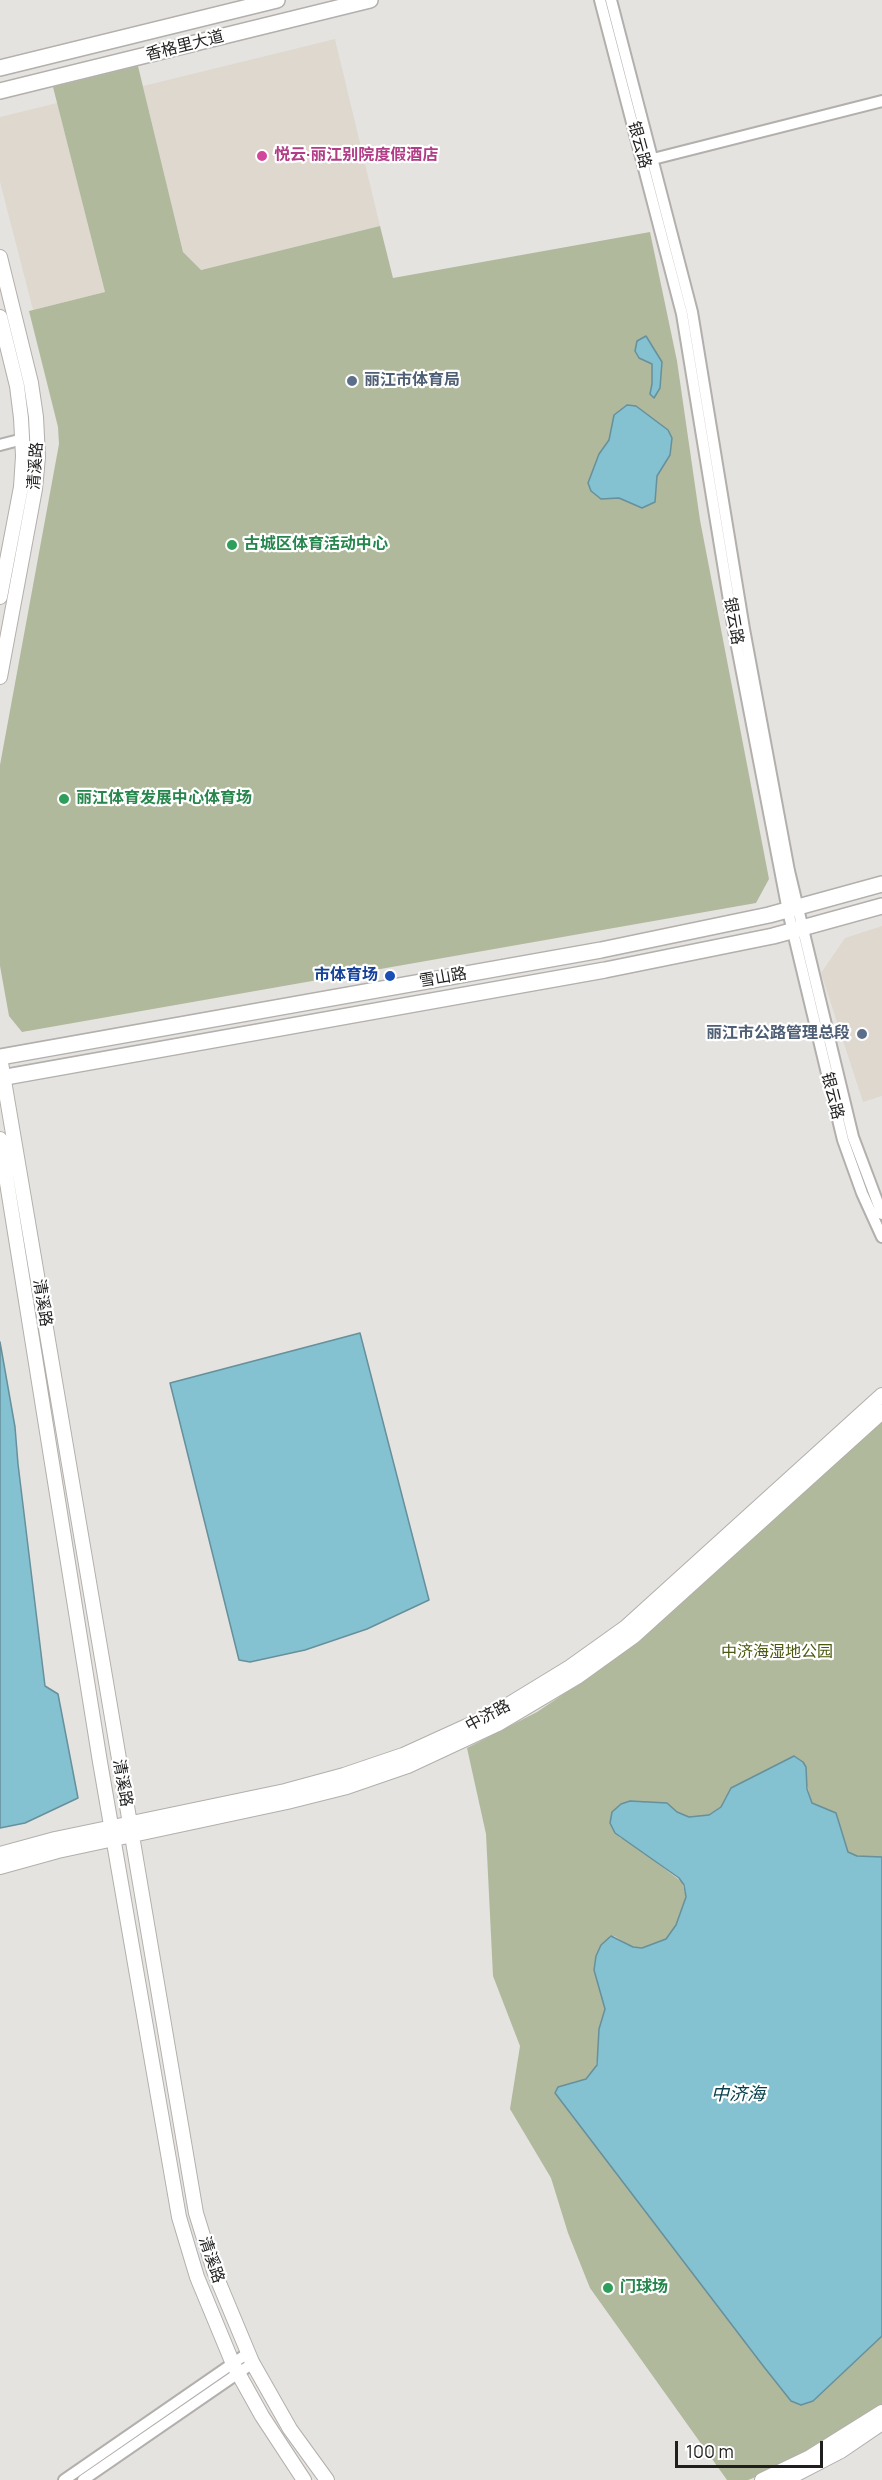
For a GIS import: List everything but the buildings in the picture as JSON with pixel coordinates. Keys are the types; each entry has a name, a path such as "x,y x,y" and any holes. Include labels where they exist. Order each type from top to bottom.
{"main road":[{"name":"香格里大道","path":"0,68 277,0"},
{"name":"香格里大道","path":"0,91 370,0"},
{"name":"雪山路","path":"0,1057 601,950 793,909 882,884"},
{"name":"雪山路","path":"2,1078 605,970 797,930 882,906"}],"street":[{"name":"银云路","path":"600,0 682,314 734,631 793,909"},
{"name":"银云路","path":"611,0 683,270 697,337 744,629 793,909 843,1140 862,1193 882,1237"},
{"path":"653,159 882,101"},
{"name":"清溪路","path":"0,257 31,382 38,457 35,489 0,677"},
{"name":"清溪路","path":"0,316 17,386 23,439 21,487 0,597"},
{"path":"0,445 23,439"},
{"name":"银云路","path":"797,930 853,1137 882,1214"},
{"name":"清溪路","path":"0,1057 196,2213 214,2271 250,2358 291,2429 327,2480"},
{"name":"清溪路","path":"0,1139 112,1833 179,2217 197,2277 236,2368 262,2416 304,2480"},
{"name":"中济路","path":"0,1867 112,1833 285,1791 374,1766 434,1743 521,1698 575,1664 626,1627 882,1395"},
{"name":"中济路","path":"130,1829 287,1802 378,1777 438,1754 527,1708 582,1674 634,1636 882,1412"},
{"name":"中济路","path":"0,1854 55,1839 112,1833"},
{"path":"83,2480 250,2358"},
{"path":"64,2480 236,2368"},
{"path":"762,2480 818,2452 882,2412"},
{"path":"785,2480 841,2451 882,2423"}],"shaded area":[{"name":"悦云·丽江别院度假酒店","path":"335,39 380,226 200,270 183,252 143,86"},
{"path":"57,103 105,292 33,310 0,182 0,117"},
{"name":"丽江市公路管理总段","path":"882,926 882,1096 863,1102 821,973 845,938"}],"green space":[{"name":"古城区体育活动中心","path":"138,66 183,252 201,270 380,226 393,278 650,232 677,361 700,520 769,879 756,903 22,1032 9,1016 0,966 0,765 59,444 58,427 29,311 105,292 53,87"},
{"name":"中济海湿地公园","path":"882,1418 882,1857 857,1856 848,1852 836,1813 812,1803 806,1782 794,1756 731,1788 721,1807 709,1815 689,1817 677,1812 666,1803 619,1837 631,1843 682,1882 686,1897 676,1925 666,1939 648,1947 633,1947 614,1936 594,1970 605,2009 601,2022 596,2068 586,2079 574,2082 555,2093 791,2401 813,2401 882,2336 882,2405 833,2438 768,2472 748,2480 727,2480 590,2288 568,2233 551,2178 510,2109 520,2046 493,1976 486,1834 467,1748 537,1712 586,1679"}],"water":[{"path":"646,336 662,362 660,388 654,398 650,394 652,364 639,358 635,351 637,341"},
{"path":"627,405 636,406 668,430 672,438 670,455 657,476 655,502 642,508 619,498 601,499 591,491 588,483 599,454 609,440 614,415"},
{"path":"360,1333 429,1600 367,1629 305,1650 250,1662 239,1660 170,1383"},
{"path":"0,1342 15,1427 45,1686 58,1694 78,1798 25,1823 0,1828"},
{"name":"中济海","path":"794,1756 806,1767 807,1789 812,1803 836,1813 848,1852 857,1856 882,1857 882,2336 813,2401 801,2405 791,2401 764,2367 555,2093 558,2087 586,2079 597,2065 599,2029 605,2009 594,1970 596,1956 601,1945 611,1936 633,1947 642,1948 666,1939 676,1925 686,1897 684,1885 679,1878 615,1833 610,1823 612,1812 621,1804 630,1801 667,1803 677,1812 689,1817 709,1815 721,1807 731,1788"}],"place":[{"name":"悦云·丽江别院度假酒店","path":"262,156"},
{"name":"丽江市体育局","path":"352,381"},
{"name":"古城区体育活动中心","path":"232,545"},
{"name":"丽江体育发展中心体育场","path":"64,799"},
{"name":"市体育场","path":"390,976"},
{"name":"丽江市公路管理总段","path":"862,1034"},
{"name":"门球场","path":"608,2288"}]}
